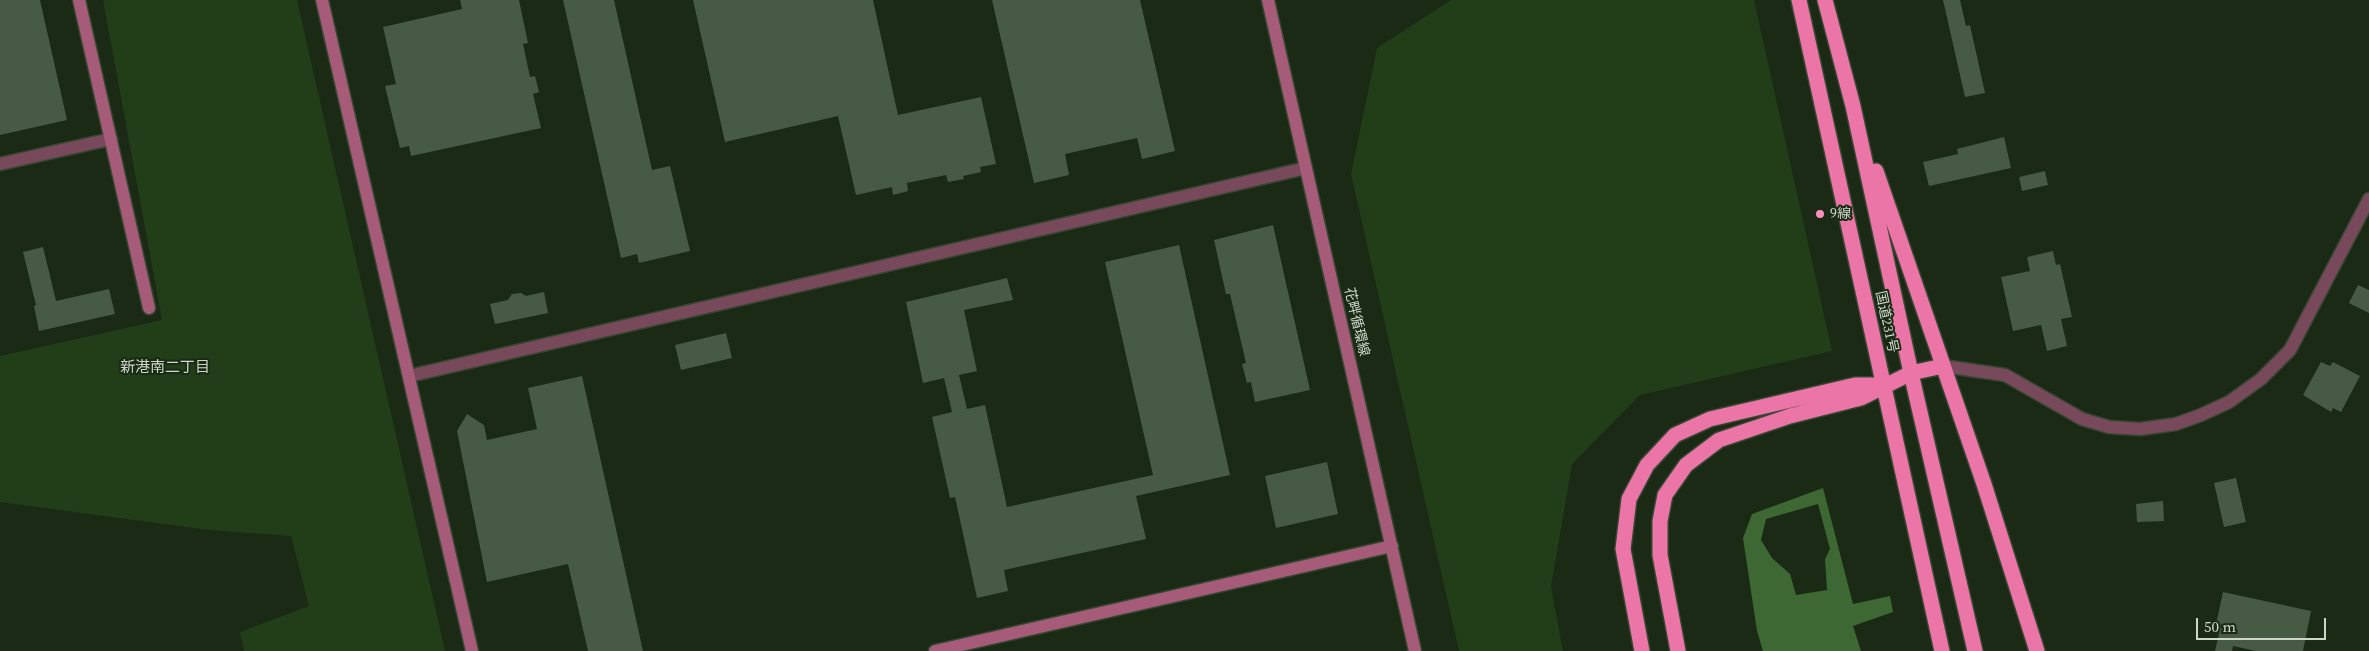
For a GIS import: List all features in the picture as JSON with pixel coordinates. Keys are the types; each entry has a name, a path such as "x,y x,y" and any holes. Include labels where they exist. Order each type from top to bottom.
{"highway":[{"name":"国道231号","path":"1799,0 1942,651"},
{"name":"国道231号","path":"1825,0 1853,106 1911,373 1975,651"},
{"name":"国道231号","path":"1853,106 1984,484 2037,651"},
{"path":"1678,651 1660,555 1660,521 1665,495 1686,465 1719,440 1790,416 1861,398 1883,385 1911,373 1942,366"},
{"path":"1642,651 1623,549 1629,499 1647,465 1675,436 1710,418 1855,385 1883,385"}],"street":[{"path":"80,0 149,308"},
{"path":"322,0 472,651"},
{"name":"花畔循環線","path":"1268,0 1415,651"},
{"path":"0,164 111,139"},
{"path":"408,376 1306,168"},
{"path":"1942,366 2006,375 2082,419 2109,427 2140,429 2176,424 2201,415 2229,402 2261,379 2290,350 2369,199"},
{"path":"935,651 1392,546"}],"shaded area":[{"path":"103,0 297,0 445,651 244,651 240,632 309,606 291,536 209,530 0,502 0,356 162,320"},
{"path":"1451,0 1754,0 1832,351 1640,395 1572,464 1551,587 1563,651 1459,651 1351,174 1377,48"},
{"path":"1823,488 1853,604 1890,596 1893,612 1853,626 1861,651 1763,651 1757,631 1743,538 1752,514","holes":["1818,504 1830,549 1825,559 1827,590 1796,595 1790,574 1772,558 1761,540 1766,519"]}],"building":[{"path":"0,0 40,0 67,120 0,135"},
{"path":"460,0 519,0 528,43 523,44 530,77 535,76 539,92 533,94 541,128 411,156 409,146 400,148 385,86 396,84 383,27 462,9"},
{"path":"563,0 614,0 652,170 670,166 690,251 639,263 637,254 621,258"},
{"path":"693,0 873,0 898,115 981,97 996,164 980,167 981,172 963,176 964,179 948,182 946,175 907,183 908,191 893,195 892,187 856,195 838,116 725,142"},
{"path":"992,0 1140,0 1175,151 1142,159 1137,138 1065,154 1069,175 1034,183"},
{"path":"1943,0 1960,0 1966,26 1970,25 1985,93 1965,97"},
{"path":"2004,137 2011,168 1929,186 1923,162 1958,154 1957,149"},
{"path":"2045,171 2048,185 2022,191 2019,177"},
{"path":"1273,225 1310,390 1255,402 1251,382 1247,383 1242,364 1246,363 1230,294 1226,294 1214,240"},
{"path":"1179,245 1230,475 1136,496 1146,539 1004,570 1008,591 977,598 955,497 950,498 932,417 952,412 944,378 923,383 906,302 1007,278 1013,300 964,310 977,371 959,375 967,409 985,405 1007,507 1153,475 1105,262"},
{"path":"43,247 56,301 109,289 115,314 39,331 34,306 36,305 23,252"},
{"path":"2053,251 2056,265 2060,264 2072,317 2061,319 2067,346 2047,351 2041,325 2013,331 2001,277 2030,271 2027,257"},
{"path":"2358,285 2369,290 2369,313 2349,303"},
{"path":"544,292 548,313 495,324 490,304 508,300 512,294 521,293 526,296"},
{"path":"726,333 732,358 681,370 675,345"},
{"path":"2321,362 2330,366 2333,362 2360,376 2341,412 2333,408 2331,412 2303,395"},
{"path":"582,376 643,651 588,651 568,564 487,582 457,431 467,414 484,425 487,440 537,429 528,388"},
{"path":"1327,462 1338,514 1276,528 1265,476"},
{"path":"2236,478 2246,522 2224,527 2214,483"},
{"path":"2163,501 2164,521 2137,522 2136,504"},
{"path":"2223,592 2311,611 2303,651 2256,651 2233,646 2232,651 2215,651 2221,625 2216,624"}],"place":[{"name":"9線","path":"1820,214"}],"district":[{"name":"新港南二丁目","path":"165,368"}]}
